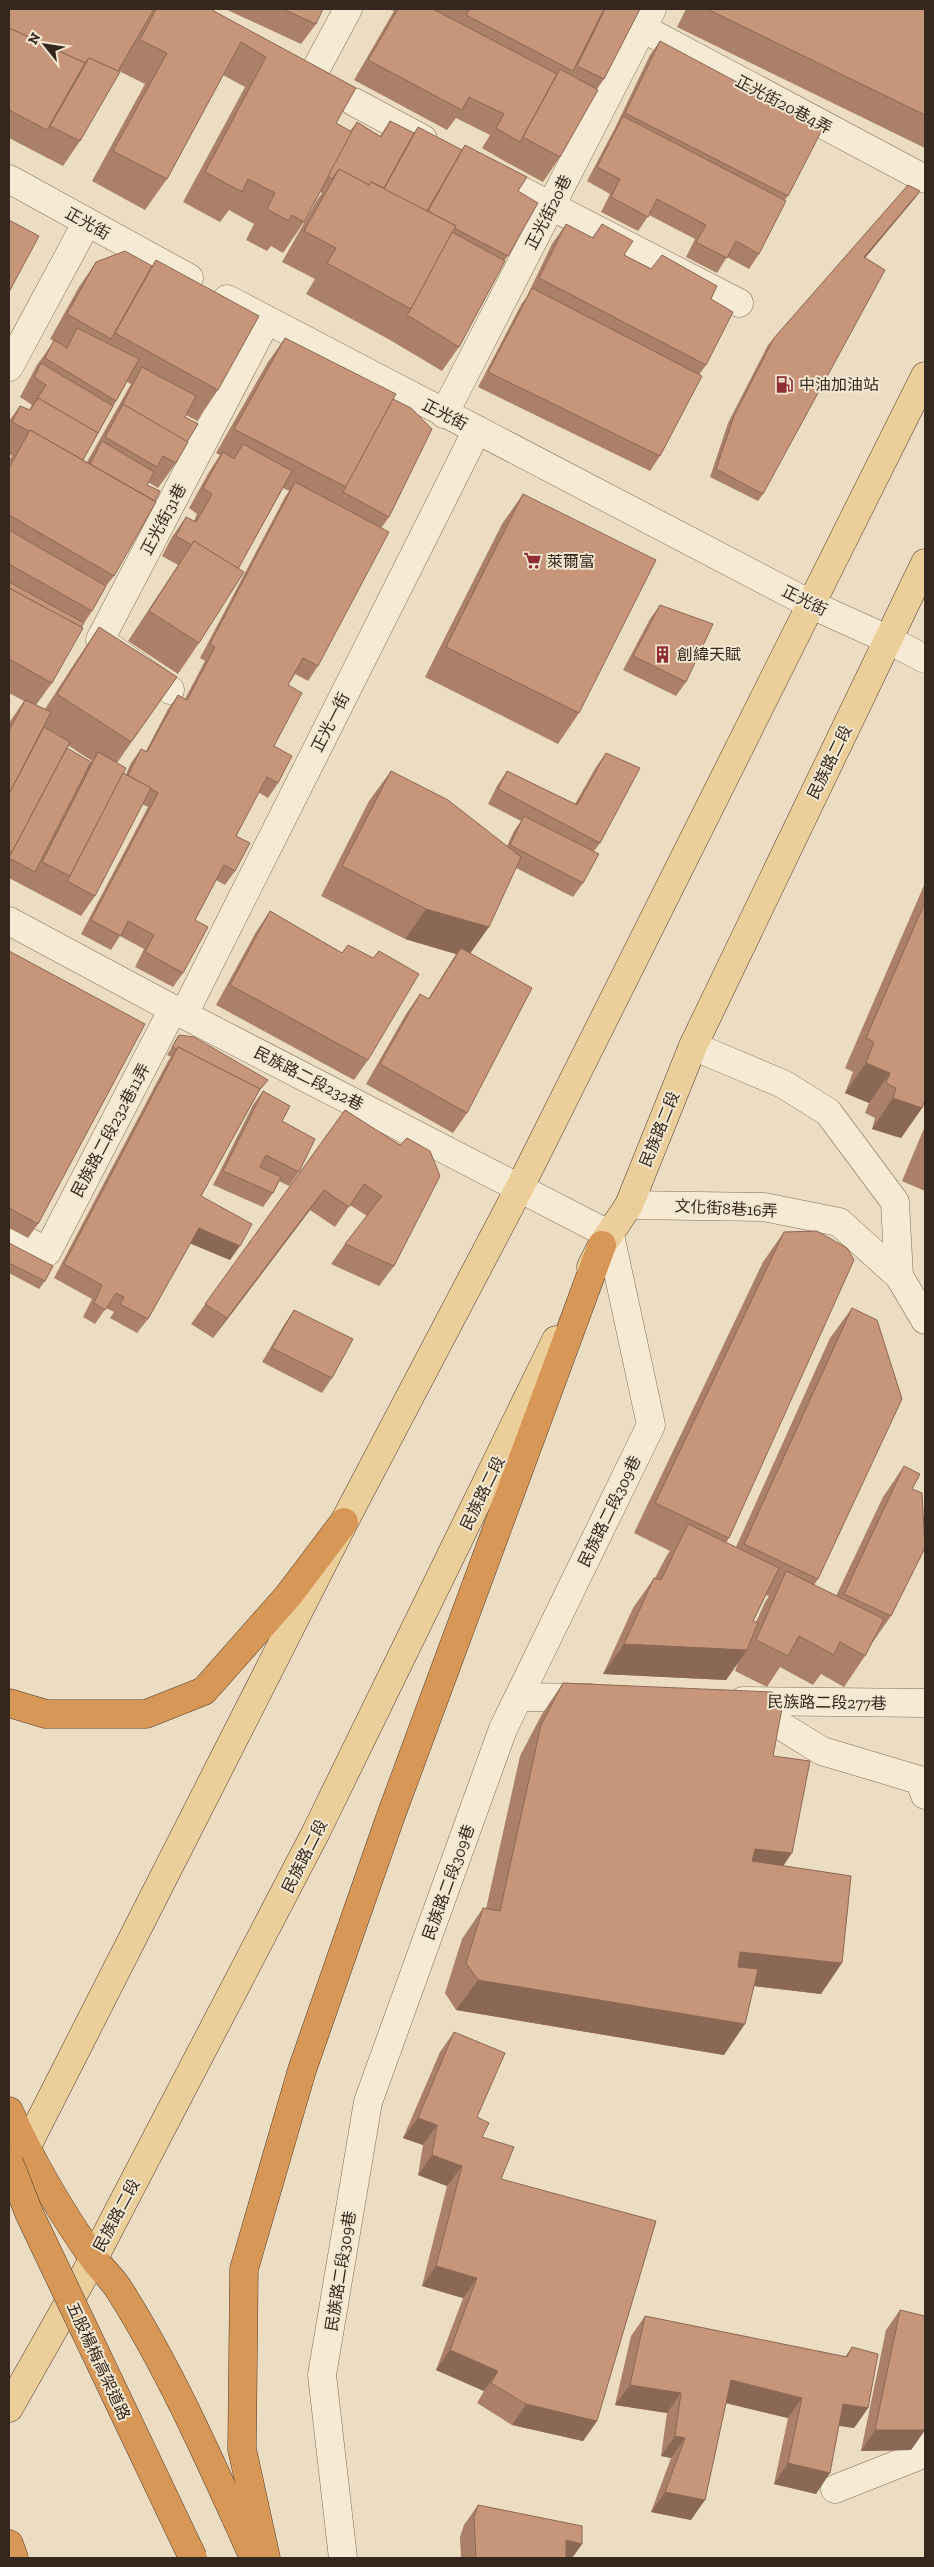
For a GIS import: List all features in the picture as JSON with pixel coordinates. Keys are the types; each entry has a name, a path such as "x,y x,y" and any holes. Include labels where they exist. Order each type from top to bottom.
{"highway":[{"path":"266,2558 242,2449 244,2268 302,2070 367,1883 606,1240"},
{"path":"9,1703 46,1714 146,1714 204,1691 288,1596 344,1522"},
{"path":"9,2111 17,2156 119,2289 145,2334 209,2460 254,2558"},
{"name":"五股楊梅高架道路","path":"17,2156 28,2213 192,2558"},
{"path":"9,2544 14,2558"}],"main road":[{"path":"9,2181 17,2156 344,1522 520,1186 925,376"},
{"name":"民族路二段","path":"9,2408 94,2258 316,1832 606,1240 629,1205 692,1046 925,563"}],"street":[{"path":"310,80 348,9"},
{"name":"正光街20巷4弄","path":"647,19 925,179"},
{"name":"正光街20巷","path":"444,414 647,19"},
{"path":"354,102 550,208 739,304"},
{"name":"正光街","path":"9,179 266,321 812,605 888,639 925,659"},
{"path":"9,367 87,222"},
{"name":"正光街31巷","path":"170,690 100,640 266,321"},
{"name":"正光一街","path":"179,1012 477,430"},
{"name":"民族路二段232巷","path":"9,921 179,1012 520,1186 606,1240"},
{"name":"民族路二段232巷11弄","path":"9,1231 47,1252 179,1012"},
{"path":"692,1046 784,1084 828,1112 895,1202 899,1276"},
{"name":"文化街8巷16弄","path":"629,1205 764,1206 839,1222 899,1276 925,1320"},
{"name":"民族路二段309巷","path":"343,2558 322,2376 368,2102 504,1729 651,1425 606,1240"},
{"path":"519,1696 615,1698"},
{"name":"民族路二段277巷","path":"925,1703 730,1700 822,1751 920,1780 925,1796"},
{"path":"835,2489 916,2457 925,2445"}],"building":[{"path":"9,9 154,9 118,71 89,58 85,63 9,28"},
{"path":"156,9 210,9 356,88 336,123 352,132 304,222 292,215 289,221 267,209 275,193 248,179 242,192 205,172 266,57 241,42 167,179 113,151 167,53 140,40"},
{"path":"283,9 323,9 316,24"},
{"path":"398,9 433,9 557,74 520,142 496,128 504,114 469,97 462,110 368,60"},
{"path":"470,9 604,9 573,71 466,15"},
{"path":"605,9 640,9 604,79 577,66"},
{"path":"707,9 925,9 925,115"},
{"path":"9,28 85,63 47,130 9,110"},
{"path":"660,41 823,128 788,196 625,113"},
{"path":"89,58 120,72 80,141 50,126"},
{"path":"560,69 598,90 560,157 523,137"},
{"path":"623,116 786,201 759,254 736,241 727,258 696,242 706,225 657,199 648,217 611,197 620,179 597,167"},
{"path":"390,121 414,133 384,188 371,182 369,185 339,169 332,179 328,176 357,122 381,137"},
{"path":"418,127 462,150 427,211 384,189"},
{"path":"465,145 527,177 518,191 538,203 508,256 454,228 456,226 428,211"},
{"path":"339,169 369,185 371,182 456,226 411,309 327,263 336,248 304,231"},
{"name":"中油加油站","path":"908,185 920,191 864,257 885,270 763,494 716,469 734,416 774,338"},
{"path":"9,220 39,236 9,292"},
{"path":"566,224 593,238 602,224 633,241 624,255 651,269 662,255 717,286 711,299 733,312 706,365 539,278"},
{"path":"452,232 505,261 459,347 407,315"},
{"path":"125,251 152,266 111,339 67,314 96,262"},
{"path":"156,260 259,316 218,390 115,333"},
{"path":"532,288 702,376 660,456 488,372"},
{"path":"77,328 139,359 116,401 45,358 54,340 67,348"},
{"path":"285,338 396,394 346,487 234,429"},
{"path":"41,363 113,406 98,433 38,398 35,402 46,385 34,377"},
{"path":"142,367 196,396 185,417 198,424 187,442 123,404 120,409"},
{"path":"38,398 98,433 83,460 12,422 20,406 30,410"},
{"path":"393,399 411,408 432,429 389,517 343,492"},
{"path":"123,404 188,442 176,463 163,456 157,467 105,437"},
{"path":"30,430 156,502 114,576 9,515 9,468"},
{"path":"102,441 154,472 147,485 160,491 155,501 90,464"},
{"path":"243,444 292,471 238,569 194,541 192,545 176,536 186,517 196,522 205,507 212,494 203,488 223,452 234,459"},
{"path":"295,482 389,532 318,666 303,658 288,685 302,693 274,746 292,756 278,783 267,777 236,836 250,843 235,871 224,865 195,920 208,927 183,973 145,952 154,935 128,921 121,936 91,920 158,793 128,775 141,749 147,752 178,695 187,700 215,647 210,644"},
{"path":"523,494 656,560 579,713 446,647"},
{"path":"9,530 106,586 92,611 9,564"},
{"path":"194,541 244,572 199,643 149,611"},
{"path":"9,582 84,623 81,627 9,588"},
{"path":"9,588 83,628 52,683 9,659"},
{"name":"創緯天賦","path":"660,605 713,624 686,682 633,656"},
{"path":"99,627 177,677 131,742 57,694"},
{"path":"25,700 51,712 9,794 9,731"},
{"path":"44,727 70,742 12,852 9,850 9,794"},
{"path":"67,748 91,762 35,872 9,857"},
{"path":"98,752 126,768 70,876 42,862"},
{"path":"606,753 640,768 600,843 498,789 507,771 577,805"},
{"path":"391,771 448,800 521,857 489,927 426,909 342,866"},
{"path":"123,773 151,788 95,896 67,881"},
{"path":"524,816 599,854 583,883 510,845"},
{"path":"925,902 925,1100 922,1108 893,1098 896,1088 886,1083 890,1073 866,1063 874,1042 866,1038"},
{"path":"270,911 342,953 348,945 373,958 379,951 419,974 368,1060 230,985"},
{"path":"461,948 532,988 467,1113 380,1064 420,994 429,999"},
{"path":"9,951 145,1024 38,1224 9,1208"},
{"path":"179,1035 194,1037 268,1080 260,1089 178,1047 176,1049 172,1047"},
{"path":"178,1047 260,1089 201,1196 252,1224 240,1246 199,1228 148,1319 120,1304 124,1297 116,1293 105,1310 94,1303 102,1285 64,1264"},
{"path":"263,1091 290,1106 282,1121 315,1139 299,1172 266,1155 260,1167 281,1177 273,1193 223,1171"},
{"path":"345,1110 400,1145 407,1138 430,1151 440,1176 394,1266 345,1244 382,1196 364,1184 349,1207 324,1190 227,1318 205,1304"},
{"path":"817,1231 847,1248 854,1260 729,1538 655,1503 784,1232"},
{"path":"9,1243 53,1266 45,1281 9,1263"},
{"path":"852,1308 877,1320 902,1399 818,1579 744,1544"},
{"path":"294,1310 353,1339 332,1378 272,1348"},
{"path":"904,1466 920,1474 912,1489 922,1493 925,1548 891,1616 844,1594"},
{"path":"688,1524 779,1568 753,1621 758,1623 747,1650 624,1644 654,1578 661,1580"},
{"path":"786,1571 884,1619 865,1656 840,1642 834,1655 799,1636 788,1656 756,1640"},
{"path":"563,1683 772,1692 783,1703 773,1756 810,1761 792,1853 755,1849 752,1861 851,1876 842,1963 740,1952 738,1967 758,1969 745,2024 478,1980 466,1963 483,1908 500,1911 541,1725"},
{"path":"454,2032 505,2053 477,2117 489,2123 482,2137 514,2147 501,2179 656,2221 597,2421 526,2404 491,2383 498,2371 450,2350 477,2278 436,2266 462,2166 432,2155 437,2125 418,2118"},
{"path":"900,2310 925,2316 925,2430 875,2430"},
{"path":"645,2316 847,2357 852,2347 878,2354 868,2408 843,2404 830,2473 788,2463 802,2398 731,2380 705,2500 665,2492 685,2438 675,2436 681,2393 630,2385"},
{"path":"478,2505 582,2526 582,2544 566,2540 566,2558 476,2558 474,2517"}],"place":[{"name":"中油加油站","path":"785,384"},
{"name":"萊爾富","path":"533,561"},
{"name":"創緯天賦","path":"663,654"}]}
